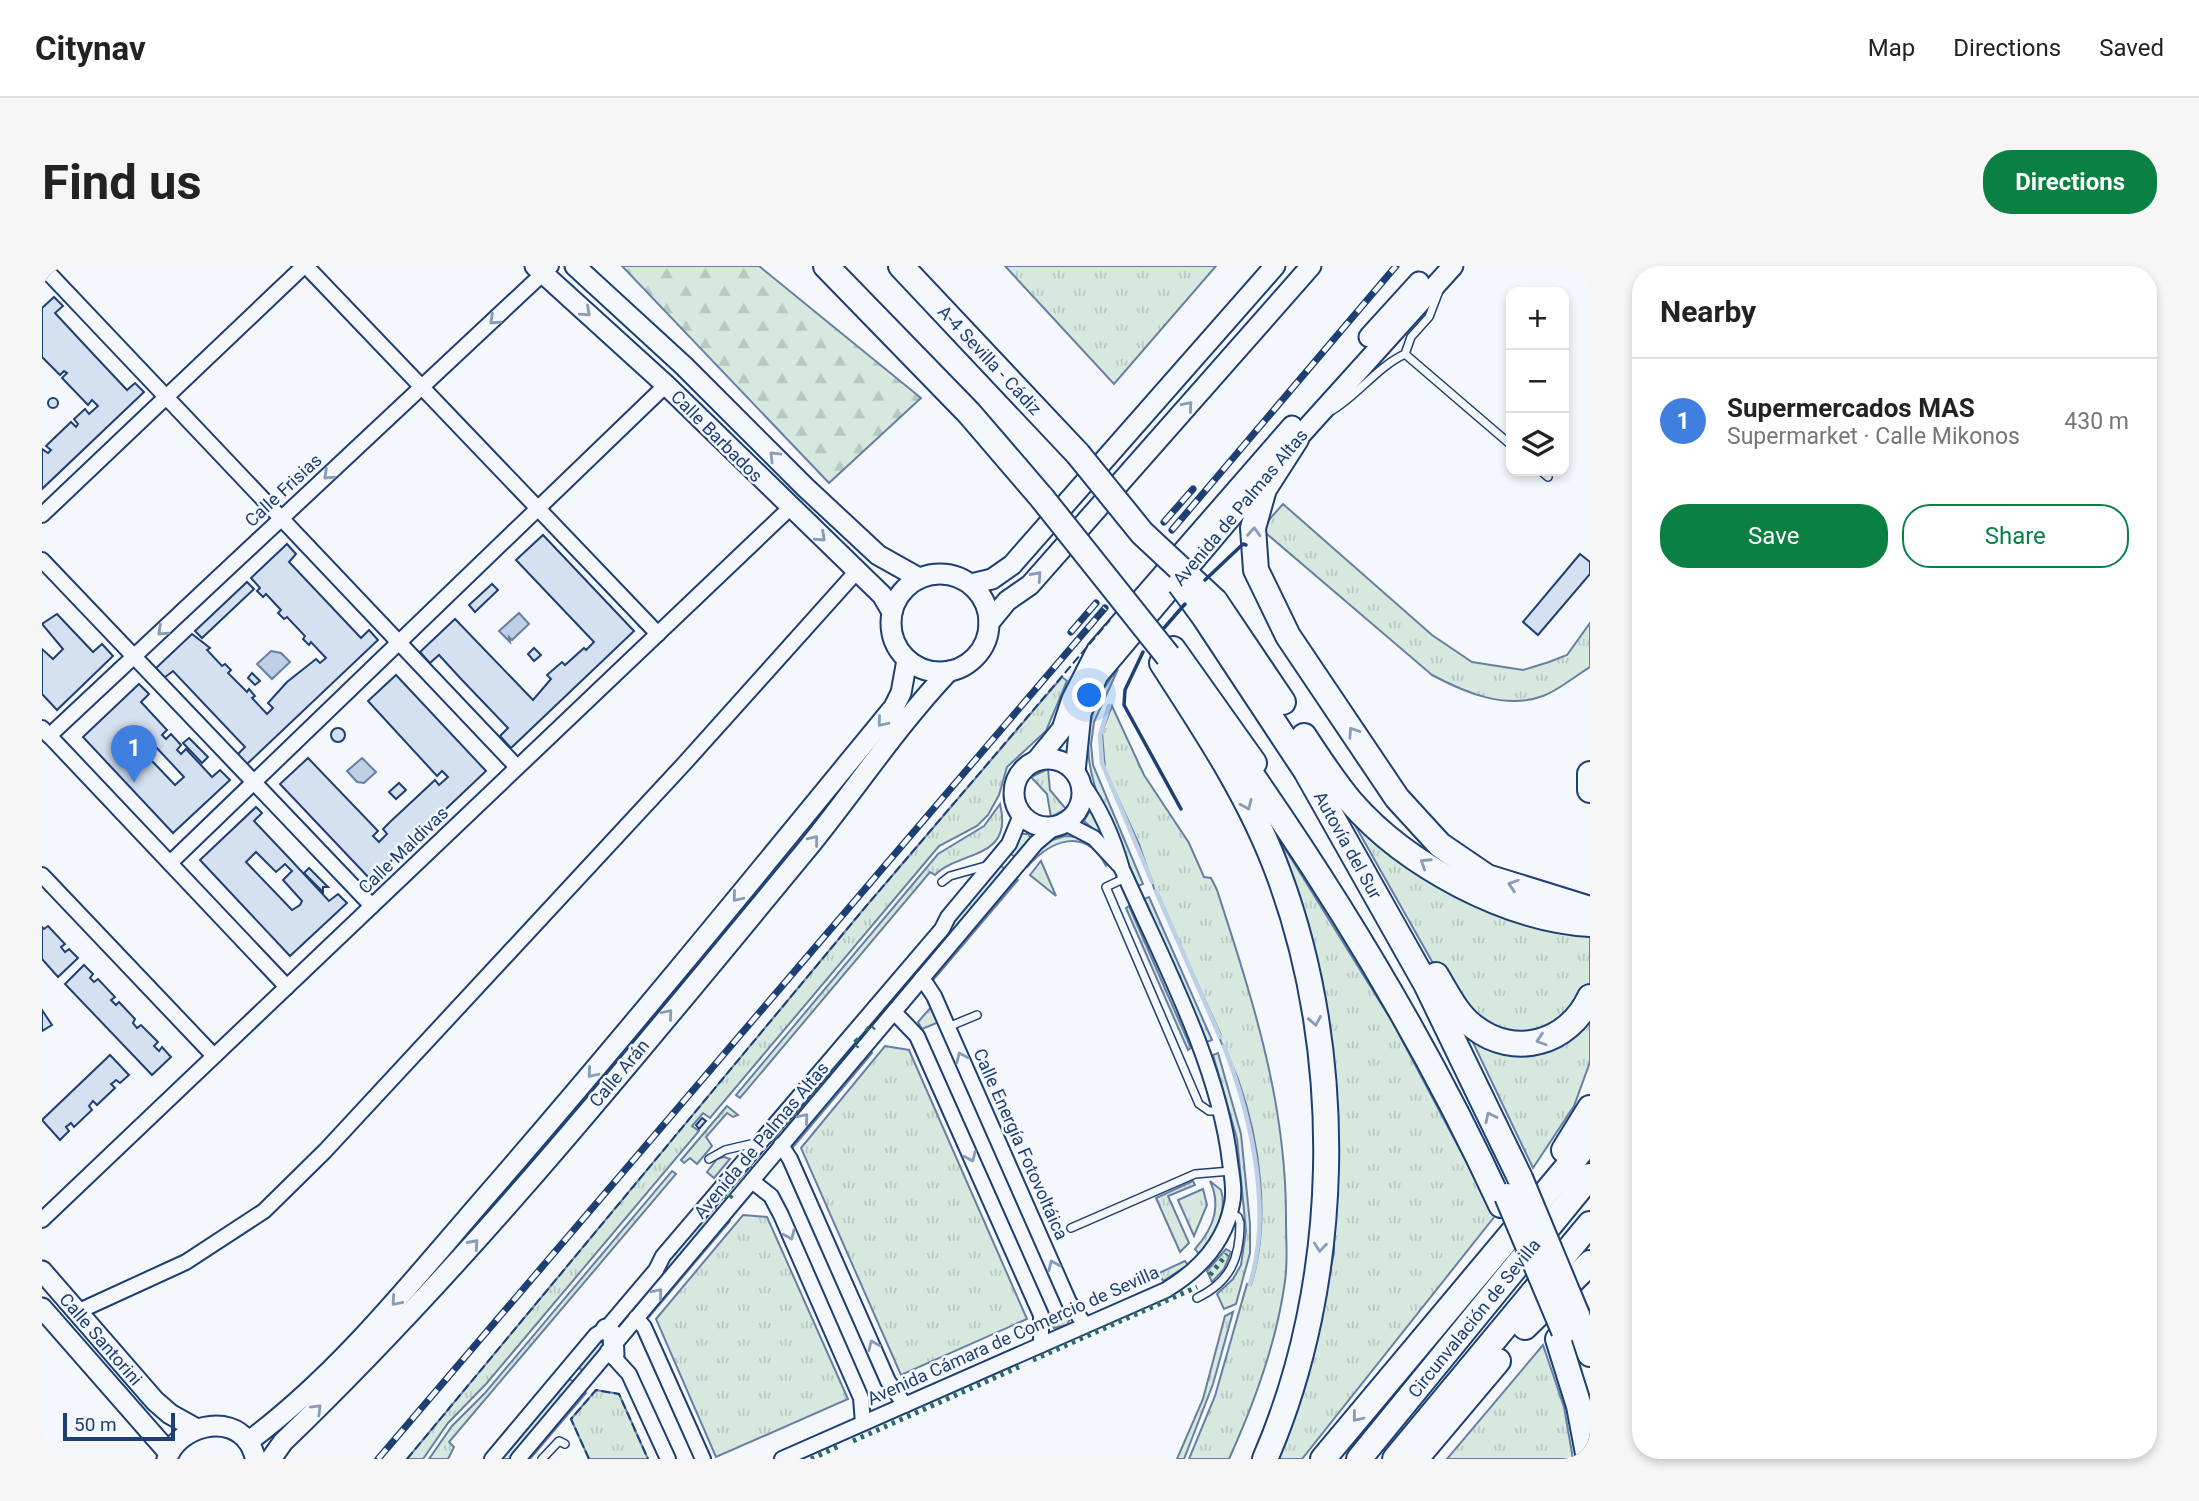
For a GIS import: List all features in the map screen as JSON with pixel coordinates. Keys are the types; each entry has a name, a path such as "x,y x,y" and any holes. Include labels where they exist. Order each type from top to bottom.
{"highway":[{"path":"827,266 969,413 1042,498 1168,656 1304,849 1380,972 1473,1145 1509,1193 1566,1328 1590,1420"},
{"name":"A-4 Sevilla - Cádiz","path":"901,266 1078,454 1142,533"},
{"path":"1303,432 1264,489 1253,528 1256,570 1288,636 1397,798 1440,845 1487,877 1584,916"},
{"name":"Autovía del Sur","path":"1142,533 1209,608 1306,771 1426,985 1509,1193"},
{"path":"1209,608 1352,803 1383,831 1418,859 1463,887 1536,915 1584,916"},
{"path":"1168,656 1230,767 1279,875 1304,961 1324,1074 1327,1186 1314,1306 1283,1418 1265,1459"},
{"path":"1306,771 1366,855 1459,1012 1472,1026 1506,1044 1541,1042 1573,1023 1590,997"},
{"path":"1590,774 1590,790"},
{"path":"1387,1381 1476,1262 1532,1194 1583,1123 1590,1108"},
{"path":"1323,1459 1590,1140"},
{"name":"Circunvalación de Sevilla","path":"1359,1459 1590,1176"},
{"path":"1509,1193 1566,1328 1589,1459"},
{"name":"Circunvalación de Sevilla","path":"1395,1459 1590,1224"},
{"path":"1416,1459 1448,1423 1590,1245"},
{"path":"1525,1327 1590,1263"},
{"path":"1566,1328 1590,1354"},
{"path":"1426,1459 1448,1423"}],"street":[{"path":"42,515 305,266 657,634"},
{"name":"Calle Barbados","path":"575,266 684,366 805,487 878,555 919,578"},
{"path":"971,584 992,579 1012,565 1275,266"},
{"path":"989,623 1007,601 1030,585 1311,266"},
{"name":"Avenida de Palmas Altas","path":"1078,777 1081,713 1098,675 1303,432 1452,266"},
{"path":"1411,309 1438,275 1463,266"},
{"name":"Calle Frisias","path":"46,732 134,657 422,387 543,268"},
{"name":"Calle Barbados","path":"543,268 882,595 892,612"},
{"path":"46,270 517,768"},
{"name":"Avenida de Palmas Altas","path":"1036,761 1062,729 1072,699 1097,650 1390,313 1438,275"},
{"path":"170,863 666,385"},
{"name":"Calle Maldivas","path":"42,1220 790,508"},
{"path":"42,560 372,906"},
{"path":"77,1312 186,1262 264,1211 325,1151 419,1050 857,571"},
{"path":"937,573 955,576 971,584 987,608 989,623 984,645 970,662 949,671 927,670 907,660 896,646 891,629 892,612 902,592 919,578 937,573"},
{"name":"Calle Arán","path":"252,1450 376,1324 573,1096 894,707 901,693 907,660"},
{"name":"Calle Arán","path":"271,1459 283,1442 391,1335 477,1241 809,847 926,696 949,671"},
{"path":"46,732 287,987"},
{"path":"1124,874 1099,842 1060,825 1040,827 1021,815 1014,800 1015,784 1023,770 1036,761 1062,761 1097,803 1124,874 1202,1052 1223,1111 1231,1171 1233,1201 1230,1213"},
{"path":"1060,825 1080,805 1078,777"},
{"name":"Avenida de Palmas Altas","path":"610,1345 663,1256 744,1159 755,1152 884,993 894,986 1013,837 1021,815"},
{"name":"Avenida de Palmas Altas","path":"517,1459 610,1345 758,1180 782,1145 899,1011 922,978 1036,843 1060,825"},
{"path":"42,875 214,1056"},
{"name":"Calle Energía Fotovoltáica","path":"922,978 948,1027 1069,1302 1085,1325"},
{"path":"894,986 901,994 899,1011 917,1036 1041,1315 1041,1345"},
{"path":"782,1145 888,1381 905,1405"},
{"path":"755,1152 762,1161 758,1180 777,1206 861,1398 863,1423"},
{"name":"Avenida Cámara de Comercio de Sevilla","path":"782,1459 1166,1290 1190,1274 1214,1248 1230,1213"},
{"name":"Calle Santorini","path":"42,1271 155,1401 170,1414 198,1429"},
{"name":"Calle Santorini","path":"42,1308 168,1456"},
{"path":"636,1318 644,1327 703,1459"},
{"name":"Avenida de Palmas Altas","path":"492,1459 596,1335 610,1345"},
{"path":"610,1345 634,1382 668,1459"},
{"path":"168,1456 186,1433 207,1426 228,1428 252,1450"}],"lane":[{"path":"1303,432 1350,400 1392,360 1405,354 1411,337 1429,317 1438,275"},
{"path":"1405,354 1506,441"},
{"path":"943,881 950,876 993,863"},
{"path":"1124,874 1106,887 1195,1096 1205,1110 1223,1111"},
{"path":"948,1027 977,1015"},
{"path":"709,1159 768,1136"},
{"path":"1071,1228 1195,1174 1231,1171"},
{"path":"1197,1298 1221,1283 1236,1261 1240,1223 1238,1217 1230,1213"},
{"path":"542,1459 555,1443 559,1441 565,1444"}],"green space":[{"path":"622,266 759,266 921,398 829,483"},
{"path":"1005,266 1216,266 1114,384"},
{"path":"1283,504 1432,635 1472,662 1523,670 1549,662 1567,655 1590,623 1590,667 1543,696 1514,701 1471,693 1432,675 1261,529"},
{"path":"1118,669 1094,722 1091,744 1093,765 1143,884 1138,886 1101,804 1092,777 1088,750 1090,723 1099,696"},
{"path":"1062,677 1067,681 1046,731 1007,767 999,795 988,815 977,826 939,846 710,1118 703,1113 692,1126 699,1131 486,1384 448,1423 423,1459 407,1459 862,911"},
{"path":"1112,706 1144,775 1189,843 1204,877 1211,878 1217,890 1255,1013 1281,1136 1285,1178 1285,1281 1263,1372 1229,1459 1189,1459 1215,1396 1247,1284 1251,1285 1257,1261 1261,1208 1257,1155 1246,1103 1219,1037 1221,1035 1155,891 1139,844 1105,770 1102,732"},
{"path":"1048,769 1050,790 1066,809 1051,817 1047,794 1031,777"},
{"path":"1000,804 1002,822 999,835 992,844 935,875 930,872 740,1098 736,1095 938,854 984,826"},
{"path":"1092,807 1111,845 1084,821"},
{"path":"1347,811 1422,878 1513,918 1590,934 1590,1062 1574,1106 1533,1168 1447,988"},
{"path":"1022,834 1028,834 1031,838 1016,858 1009,852"},
{"path":"1065,836 1085,841 1110,863 1106,866 1098,853 1088,845 1068,841 1047,850 1027,867 1024,865 1046,842"},
{"path":"1281,842 1393,1023 1495,1216 1302,1459 1277,1459 1303,1394 1334,1253 1335,1071 1316,954"},
{"path":"1041,861 1056,896 1030,875"},
{"path":"999,864 1006,870 910,984 908,981 947,935 951,924"},
{"path":"1014,877 1018,880 934,979 934,975"},
{"path":"1149,897 1212,1040 1207,1042 1144,899"},
{"path":"1129,906 1191,1048 1188,1050 1126,908"},
{"path":"932,1006 939,1022 922,1029 918,1022"},
{"path":"854,1037 861,1043 769,1149 807,1102 810,1090"},
{"path":"885,1046 909,1050 1027,1319 901,1375 801,1148"},
{"path":"869,1050 872,1053 794,1146 794,1142"},
{"path":"1218,1053 1241,1134 1250,1224 1250,1253 1236,1304 1224,1309 1217,1294 1233,1279 1241,1265 1246,1231 1237,1139 1213,1055"},
{"path":"727,1106 738,1115 733,1117 727,1113 706,1137 712,1146 697,1164 690,1158 684,1163 681,1160"},
{"path":"717,1159 730,1159 714,1178 707,1172"},
{"path":"749,1164 753,1170 728,1200 721,1194"},
{"path":"672,1171 676,1174 449,1442 454,1447 448,1459 429,1459 452,1426 485,1393"},
{"path":"1193,1181 1195,1185 1168,1196 1189,1243 1180,1252 1156,1198"},
{"path":"1210,1181 1221,1190 1221,1215 1214,1232 1199,1254 1195,1249 1207,1233 1214,1217 1214,1190"},
{"path":"1203,1189 1207,1205 1194,1236 1178,1200"},
{"path":"712,1205 719,1211 620,1327 662,1274 665,1263"},
{"path":"743,1215 767,1217 848,1399 716,1457 656,1319"},
{"path":"727,1218 730,1221 648,1318 650,1312"},
{"path":"1226,1249 1231,1252 1224,1269 1212,1282 1207,1271"},
{"path":"1185,1261 1188,1265 1163,1281 1159,1273"},
{"path":"1233,1312 1213,1384 1184,1459 1177,1459 1203,1399 1225,1316"},
{"path":"1067,1313 1070,1319 1067,1325 1054,1328 1050,1321"},
{"path":"599,1340 605,1345 584,1372 577,1366"},
{"path":"1543,1345 1564,1407 1573,1459 1447,1459"},
{"path":"567,1377 575,1383 511,1459 499,1459"},
{"path":"582,1389 586,1393 530,1459 524,1459"},
{"path":"596,1390 619,1394 648,1459 589,1459 571,1419"}],"water":[{"path":"519,613 529,624 512,640 509,637 510,642 499,631"},
{"path":"271,651 281,653 290,662 272,679 257,664"},
{"path":"362,758 376,772 364,783 357,782 347,771"}],"building":[{"path":"54,297 63,306 55,313 127,390 135,383 144,392 42,489 42,449 48,453 51,450 46,446 71,422 76,427 78,424 74,419 85,409 89,414 98,406 92,400 88,405 62,378 67,373 64,371 60,375 42,357 42,308"},
{"path":"53,398 57,399 57,407 53,408 49,407 48,403 49,399"},
{"path":"543,535 634,631 511,748 500,736 508,728 439,655 430,663 420,652 455,619 533,700 551,679 547,675 562,662 565,665 584,648 586,650 594,642 516,560"},
{"path":"287,544 296,554 289,562 361,638 369,630 378,640 246,765 237,755 245,747 173,671 164,678 155,669 192,634 210,648 207,650 222,666 225,664 231,670 228,673 247,692 249,689 255,696 252,698 267,714 273,708 268,703 287,682 316,659 320,663 326,658 311,642 309,645 303,639 305,636 287,617 284,619 278,613 281,610 266,594 263,597 257,591 260,588 251,578"},
{"path":"1580,554 1590,562 1590,574 1538,635 1523,622"},
{"path":"247,582 254,589 202,638 195,631"},
{"path":"492,584 498,590 475,612 469,605"},
{"path":"57,614 93,652 102,644 113,656 57,710 42,694 42,649 53,659 63,649 42,624"},
{"path":"534,648 541,655 534,661 528,654"},
{"path":"252,673 260,681 255,685 248,678"},
{"path":"396,675 486,771 371,880 280,784 308,758 378,831 373,836 379,842 387,834 383,829 390,822 435,780 439,785 448,777 442,771 437,776 368,701"},
{"path":"139,684 149,694 141,702 167,730 162,735 166,739 171,734 181,745 177,750 181,754 186,749 212,777 220,770 230,780 173,833 83,737","holes":["140,730 184,777 175,785 131,739"]},
{"path":"338,728 343,730 343,740 338,742 333,740 331,735 333,730"},
{"path":"189,738 208,757 202,763 183,743"},
{"path":"399,783 406,790 396,799 389,792"},
{"path":"256,807 262,813 254,821 329,901 338,894 347,903 290,956 200,860","holes":["256,852 276,872 285,864 292,871 283,880 302,901 292,910 246,862"]},
{"path":"309,868 328,887 323,887 323,892 304,873"},
{"path":"48,926 65,944 61,947 65,952 69,949 78,958 58,977 42,959 42,927 44,929"},
{"path":"84,965 93,974 90,978 94,982 98,979 115,997 111,1000 116,1005 119,1002 135,1019 133,1023 137,1028 141,1025 158,1042 154,1046 159,1051 162,1047 171,1057 152,1075 65,984"},
{"path":"42,1010 52,1025 42,1031"},
{"path":"110,1055 129,1075 120,1083 116,1080 111,1084 115,1088 97,1105 93,1101 89,1106 92,1110 74,1127 71,1123 66,1127 69,1131 60,1140 42,1120"},
{"path":"702,1118 706,1121 699,1129 696,1125"}],"waterway":[{"path":"1109,706 1100,735 1102,763 1152,882"},
{"path":"1156,891 1220,1037"},
{"path":"1224,1046 1243,1102 1256,1163 1259,1225 1257,1255 1250,1284"}],"railway":[{"path":"1172,530 1396,266"},
{"path":"1164,522 1193,489"},
{"path":"1071,632 1096,603"},
{"path":"378,1459 1105,608"}],"hedge":[{"path":"866,1028 870,1031 874,1027"},
{"path":"855,1039 859,1043 856,1047"},
{"path":"723,1195 728,1199 732,1195"},
{"path":"1210,1275 1227,1254"},
{"path":"1033,1360 1197,1287"},
{"path":"853,1441 1019,1367"},
{"path":"811,1459 839,1446"}],"fence":[{"path":"407,1459 862,911 1110,620"},
{"path":"589,1459 571,1419 596,1390 619,1394 648,1459"}],"wall":[{"path":"1205,580 1243,544 1246,545"},
{"path":"1164,628 1185,604"},
{"path":"1143,652 1125,690 1124,705 1181,809"}],"place":[{"name":"Supermercados MAS","path":"134,783"}]}
